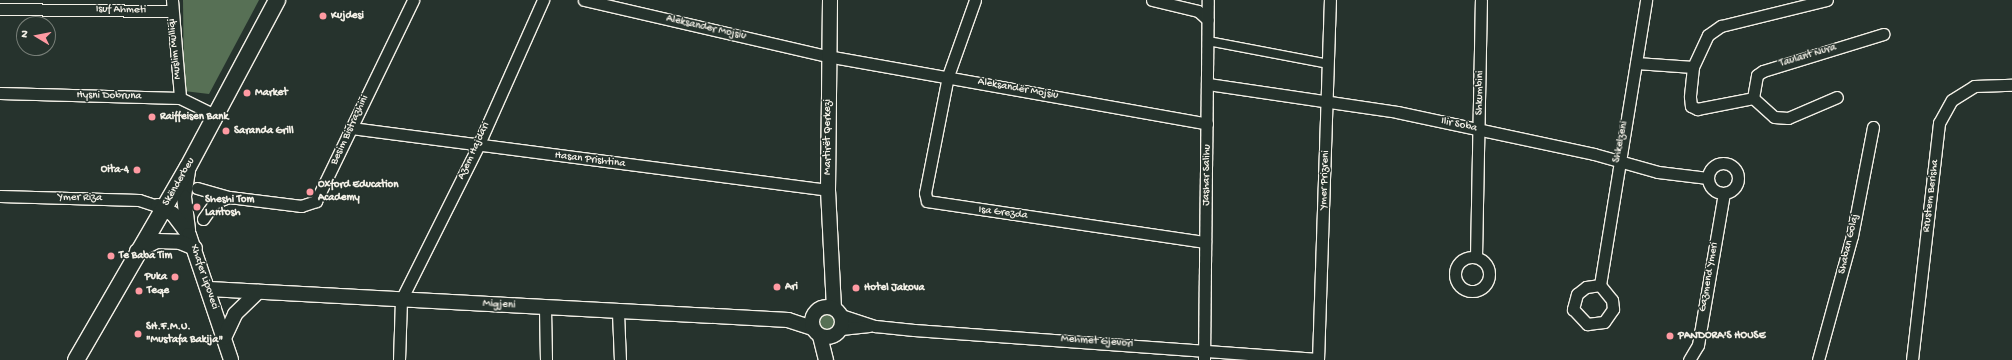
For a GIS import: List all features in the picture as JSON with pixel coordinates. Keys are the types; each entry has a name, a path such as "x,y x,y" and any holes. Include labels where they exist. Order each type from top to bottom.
{"main road":[{"name":"Skënderbeu","path":"76,360 161,208 210,113 265,0"},
{"name":"Skënderbeu","path":"161,208 188,168 210,113 277,0"}],"street":[{"name":"Besim Bistrazhini","path":"197,188 229,197 312,204 319,197 413,0"},
{"name":"Azem Hajdari","path":"401,300 478,146 543,0"},
{"name":"Aleksander Mojsiu","path":"584,0 828,56"},
{"name":"Martirët Qerkezi","path":"830,0 828,56 828,190 832,318"},
{"path":"948,76 975,0"},
{"path":"1152,0 1198,11 1208,20"},
{"name":"Jashar Salihu","path":"1204,355 1208,124 1208,0"},
{"name":"Ymer Prizreni","path":"1318,360 1328,102 1330,0"},
{"name":"Shkumbini","path":"1476,257 1480,130 1481,0"},
{"name":"Shkelzeni","path":"1600,285 1617,161 1636,63 1646,0"},
{"path":"1827,0 1721,26 1708,35 1693,67 1692,106 1697,109 1753,98 1779,119 1837,97"},
{"name":"Isuf Ahmeti","path":"0,8 172,6"},
{"name":"Muslim Mulliqi","path":"172,6 180,98"},
{"name":"Taulant Nura","path":"1753,98 1757,75 1763,71 1883,34"},
{"path":"1208,41 1329,64"},
{"name":"Aleksandër Mojsiu","path":"828,56 948,76 1208,124"},
{"path":"1636,63 1693,67"},
{"name":"Isa Grezda","path":"948,76 926,189 927,201 1205,242"},
{"name":"Ilir Soba","path":"1208,84 1328,102 1480,130 1617,161 1658,172 1708,178"},
{"name":"Rrustem Berisha","path":"1912,360 1940,123 1952,100 1974,86 2012,85"},
{"name":"Hysni Dobruna","path":"0,93 180,98 210,113"},
{"name":"Shaban Golaj","path":"1818,360 1852,236 1873,127"},
{"name":"Hasan Prishtina","path":"351,128 478,146 828,190"},
{"path":"1715,165 1732,167 1737,183 1724,193 1712,189 1708,178 1715,165"},
{"path":"137,251 157,241 192,242 184,197 188,168"},
{"name":"Gazmend Ymeri","path":"1689,360 1698,345 1724,193"},
{"name":"Ymer Riza","path":"0,196 139,200 161,208"},
{"path":"203,218 214,203 229,197"},
{"name":"Xhafer Lipoveci","path":"161,208 173,214 192,242 209,289 231,360"},
{"name":"Migjeni","path":"209,289 618,313 788,320 832,318"},
{"path":"224,338 235,314 258,292"},
{"path":"399,360 401,300"},
{"path":"545,308 546,360"},
{"path":"618,313 620,360"},
{"path":"826,360 817,332 832,318"},
{"path":"830,360 832,318"},
{"name":"Mehmet Gjevori","path":"832,318 875,326 1204,355 1318,360"},
{"name":"Migjeni","path":"788,320 817,332 832,318"}],"green space":[{"path":"183,0 259,0 209,94 184,91"},
{"path":"827,314 833,317 836,323 833,329 827,332 821,329 818,323 821,317"}],"place":[{"name":"Kujdesi","path":"323,16"},
{"name":"Market","path":"247,93"},
{"name":"Raiffeisen Bank","path":"152,117"},
{"name":"Saranda Grill","path":"226,131"},
{"name":"Oita-4","path":"137,170"},
{"name":"Oxford Education Academy","path":"310,192"},
{"name":"Sheshi Tom Lantosh","path":"197,207"},
{"name":"Te Baba Tim","path":"111,256"},
{"name":"Puka","path":"175,277"},
{"name":"Ari","path":"777,287"},
{"name":"Hotel Jakova","path":"856,288"},
{"name":"Teqe","path":"139,291"},
{"name":"SH.F.M.U. \"Mustafa Bakija\"","path":"138,334"},
{"name":"PANDORA'S HOUSE","path":"1670,336"}]}
